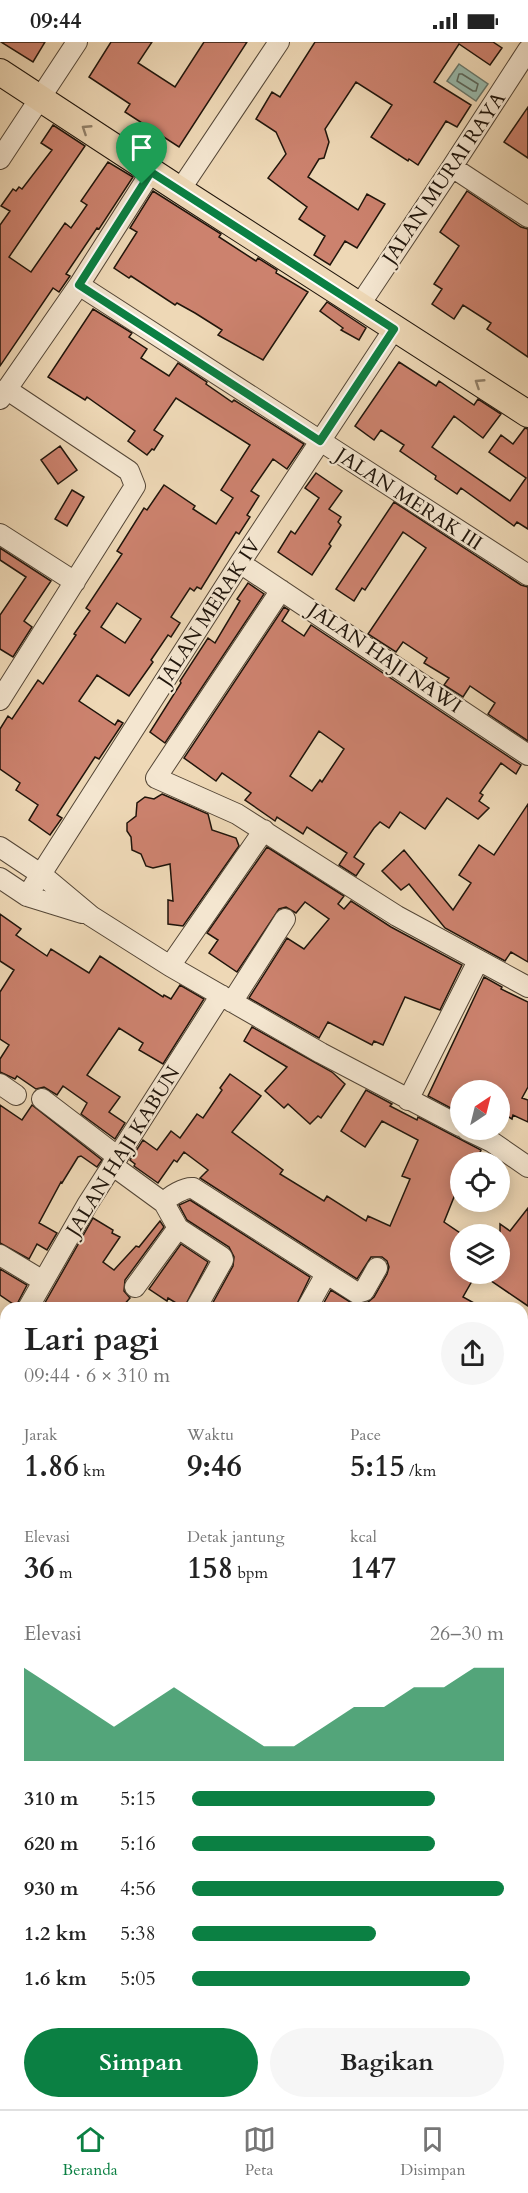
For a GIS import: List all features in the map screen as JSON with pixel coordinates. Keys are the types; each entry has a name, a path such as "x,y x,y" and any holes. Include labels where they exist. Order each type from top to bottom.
{"main road":[{"path":"0,72 151,172 528,414"}],"street":[{"path":"0,159 76,42"},
{"path":"180,190 279,42"},
{"name":"JALAN MURAI RAYA","path":"359,306 528,50"},
{"path":"452,167 528,217"},
{"path":"1,695 135,486 129,471 3,394 79,285 151,172"},
{"name":"JALAN MERAK III","path":"79,285 528,575"},
{"name":"JALAN MERAK IV","path":"27,896 240,563 394,329"},
{"path":"0,534 75,582"},
{"name":"JALAN HAJI NAWI","path":"240,563 528,754"},
{"path":"281,590 156,778 199,795 264,830 397,916 528,987"},
{"path":"170,966 264,830"},
{"path":"0,847 42,874 91,916 170,966 321,1053 450,1121"},
{"path":"0,878 27,896 91,916"},
{"name":"JALAN HAJI KABUN","path":"31,1302 115,1161 226,998 285,919"},
{"path":"408,1100 478,961"},
{"path":"0,1084 16,1095"},
{"path":"42,1099 164,1203 178,1228 222,1257 223,1260 199,1302"},
{"path":"488,1140 528,1167"},
{"path":"164,1203 187,1187 193,1188 360,1294 376,1268"},
{"path":"135,1287 178,1228"},
{"path":"0,1255 43,1281"},
{"path":"310,1302 326,1274"}],"water":[{"path":"459,64 488,84 476,101 447,81"}],"building":[{"path":"1,42 45,42 33,62"},
{"path":"111,42 152,42 138,63 175,87 204,42 247,42 179,147 125,112 130,104 89,77"},
{"path":"315,42 493,42 502,48 490,65 459,44 434,82 471,105 457,127 446,121 418,165 371,137 392,105 356,82 325,129 329,142 324,158 319,159 308,177 358,210 367,194 385,204 357,248 345,241 330,265 314,255 325,236 299,219 307,207 268,178 286,154 276,132 256,119 272,92 280,97"},
{"path":"528,107 528,158 504,142"},
{"path":"53,125 85,146 9,257 31,272 65,223 71,228 87,205 81,201 108,162 133,177 66,274 70,276 59,292 53,288 0,366 0,225 10,211 1,206 13,189 16,191 19,187 22,189 52,150 41,143"},
{"path":"153,191 221,234 219,237 256,261 258,258 277,270 276,273 308,292 263,360 218,335 222,330 195,313 177,303 175,305 131,276 129,278 114,268 137,232 130,228"},
{"path":"467,191 521,227 528,229 528,357 487,329 491,323 463,305 454,319 432,304 442,289 434,284 459,246 440,232"},
{"path":"327,302 366,328 359,340 341,330 343,328 320,311"},
{"path":"93,309 132,333 129,337 147,349 141,358 169,376 178,363 232,402 234,400 304,444 287,469 273,459 251,491 259,496 247,515 250,517 239,534 236,532 201,589 197,587 194,591 190,588 171,617 180,623 171,637 168,635 151,660 153,662 129,696 97,675 79,701 115,725 118,720 123,723 99,759 95,757 57,815 62,818 50,835 29,820 38,805 16,790 20,783 0,769 0,729 8,716 12,719 38,680 43,684 76,635 74,634 90,611 86,608 122,554 117,551 144,508 147,510 164,485 195,506 193,509 216,524 233,498 221,490 250,445 176,398 154,430 163,436 154,450 152,449 147,455 128,441 135,431 87,397 85,400 48,377","holes":["117,603 141,619 125,643 101,627"]},
{"path":"399,362 436,386 439,381 474,405 478,399 501,414 483,438 454,416 432,447 510,501 526,478 489,452 501,435 513,444 525,428 528,429 528,529 517,522 514,526 461,488 457,494 400,451 404,445 381,430 374,440 355,426"},
{"path":"60,446 77,470 58,484 41,460"},
{"path":"316,473 342,491 329,509 341,517 338,522 341,525 329,544 331,546 312,575 278,552 291,531 295,534 319,498 305,488"},
{"path":"72,490 84,497 67,526 55,519"},
{"path":"394,502 521,585 528,587 528,741 488,714 495,703 470,686 463,697 444,685 449,678 424,663 427,658 403,642 396,652 368,634 426,548 403,532 365,590 362,588 354,601 336,589"},
{"path":"0,548 51,581 24,621 32,627 13,657 0,649 0,615 26,577 0,560"},
{"path":"248,583 264,594 165,743 150,732 208,638 215,643 240,601 237,599"},
{"path":"284,607 289,610 282,621 304,636 311,625 521,765 516,774 501,763 480,793 483,795 479,801 489,808 478,819 447,798 425,829 400,812 389,828 380,822 354,857 364,864 356,876 339,865 347,853 307,827 303,834 277,817 275,821 245,800 251,793 222,773 216,781 184,758","holes":["319,731 344,749 322,782 320,780 312,791 290,776"]},
{"path":"162,794 208,814 212,830 236,838 239,846 183,926 168,924 168,900 173,901 170,864 153,868 146,866 141,854 132,850 131,837 127,831 127,823 136,816 137,803 145,797 154,799"},
{"path":"528,804 528,962 511,952 505,961 445,928 409,884 401,890 382,871 404,850 453,910 471,883 459,875 479,845 494,855"},
{"path":"267,847 344,896 338,904 344,909 351,901 391,927 462,965 440,1010 405,997 383,1045 374,1041 372,1045 328,1022 319,1038 249,998 287,938 304,949 329,919 305,902 296,913 286,907 279,909 237,972 209,953 218,940 207,933"},
{"path":"0,914 21,929 16,935 47,956 51,949 89,973 100,956 163,997 164,995 171,999 180,985 204,999 163,1064 139,1050 143,1043 119,1028 87,1075 120,1097 109,1112 125,1123 115,1139 81,1114 87,1103 63,1086 57,1095 44,1087 36,1089 17,1076 15,1079 0,1072 0,1059 9,1045 0,1039 0,992 14,970 0,961"},
{"path":"484,977 502,987 501,989 528,1002 528,1087 522,1098 528,1100 528,1122 513,1115 512,1119 510,1118 510,1080 450,1080 450,1108 428,1096"},
{"path":"252,1027 332,1072 345,1084 321,1118 318,1116 310,1124 288,1104 284,1108 265,1091 287,1067 244,1041"},
{"path":"230,1074 261,1096 232,1132 283,1170 280,1174 324,1201 327,1196 366,1221 368,1216 390,1226 410,1179 402,1176 418,1140 382,1121 365,1147 341,1131 366,1090 392,1104 390,1106 450,1134 450,1140 462,1140 481,1150 480,1152 450,1152 450,1207 444,1222 450,1226 450,1284 470,1284 463,1297 472,1302 368,1302 374,1297 387,1274 389,1267 387,1261 382,1257 371,1257 357,1279 200,1178 208,1170 184,1152 177,1162 174,1160 158,1183 134,1166 135,1164 130,1160 143,1140 157,1150 171,1131 180,1138 197,1114 203,1118 222,1090 220,1088"},
{"path":"0,1105 22,1120 32,1105 102,1160 97,1167 81,1156 78,1157 61,1182 39,1223 57,1233 47,1250 37,1244 29,1259 0,1243"},
{"path":"190,1200 310,1277 298,1302 213,1302 233,1266 234,1257 229,1247 187,1220 179,1205"},
{"path":"528,1208 528,1302 522,1302 496,1284 510,1284 510,1231"},
{"path":"93,1218 120,1237 103,1262 114,1270 136,1246 139,1247 160,1221 164,1227 125,1280 124,1291 130,1298 126,1302 45,1302"},
{"path":"181,1244 208,1262 187,1302 174,1302 168,1298 167,1301 149,1289"},
{"path":"0,1269 27,1285 18,1302 10,1302 0,1295"},
{"path":"331,1290 350,1302 324,1302"}],"route":[{"path":"151,172 394,329 320,441 79,285 142,184 151,172"}]}
